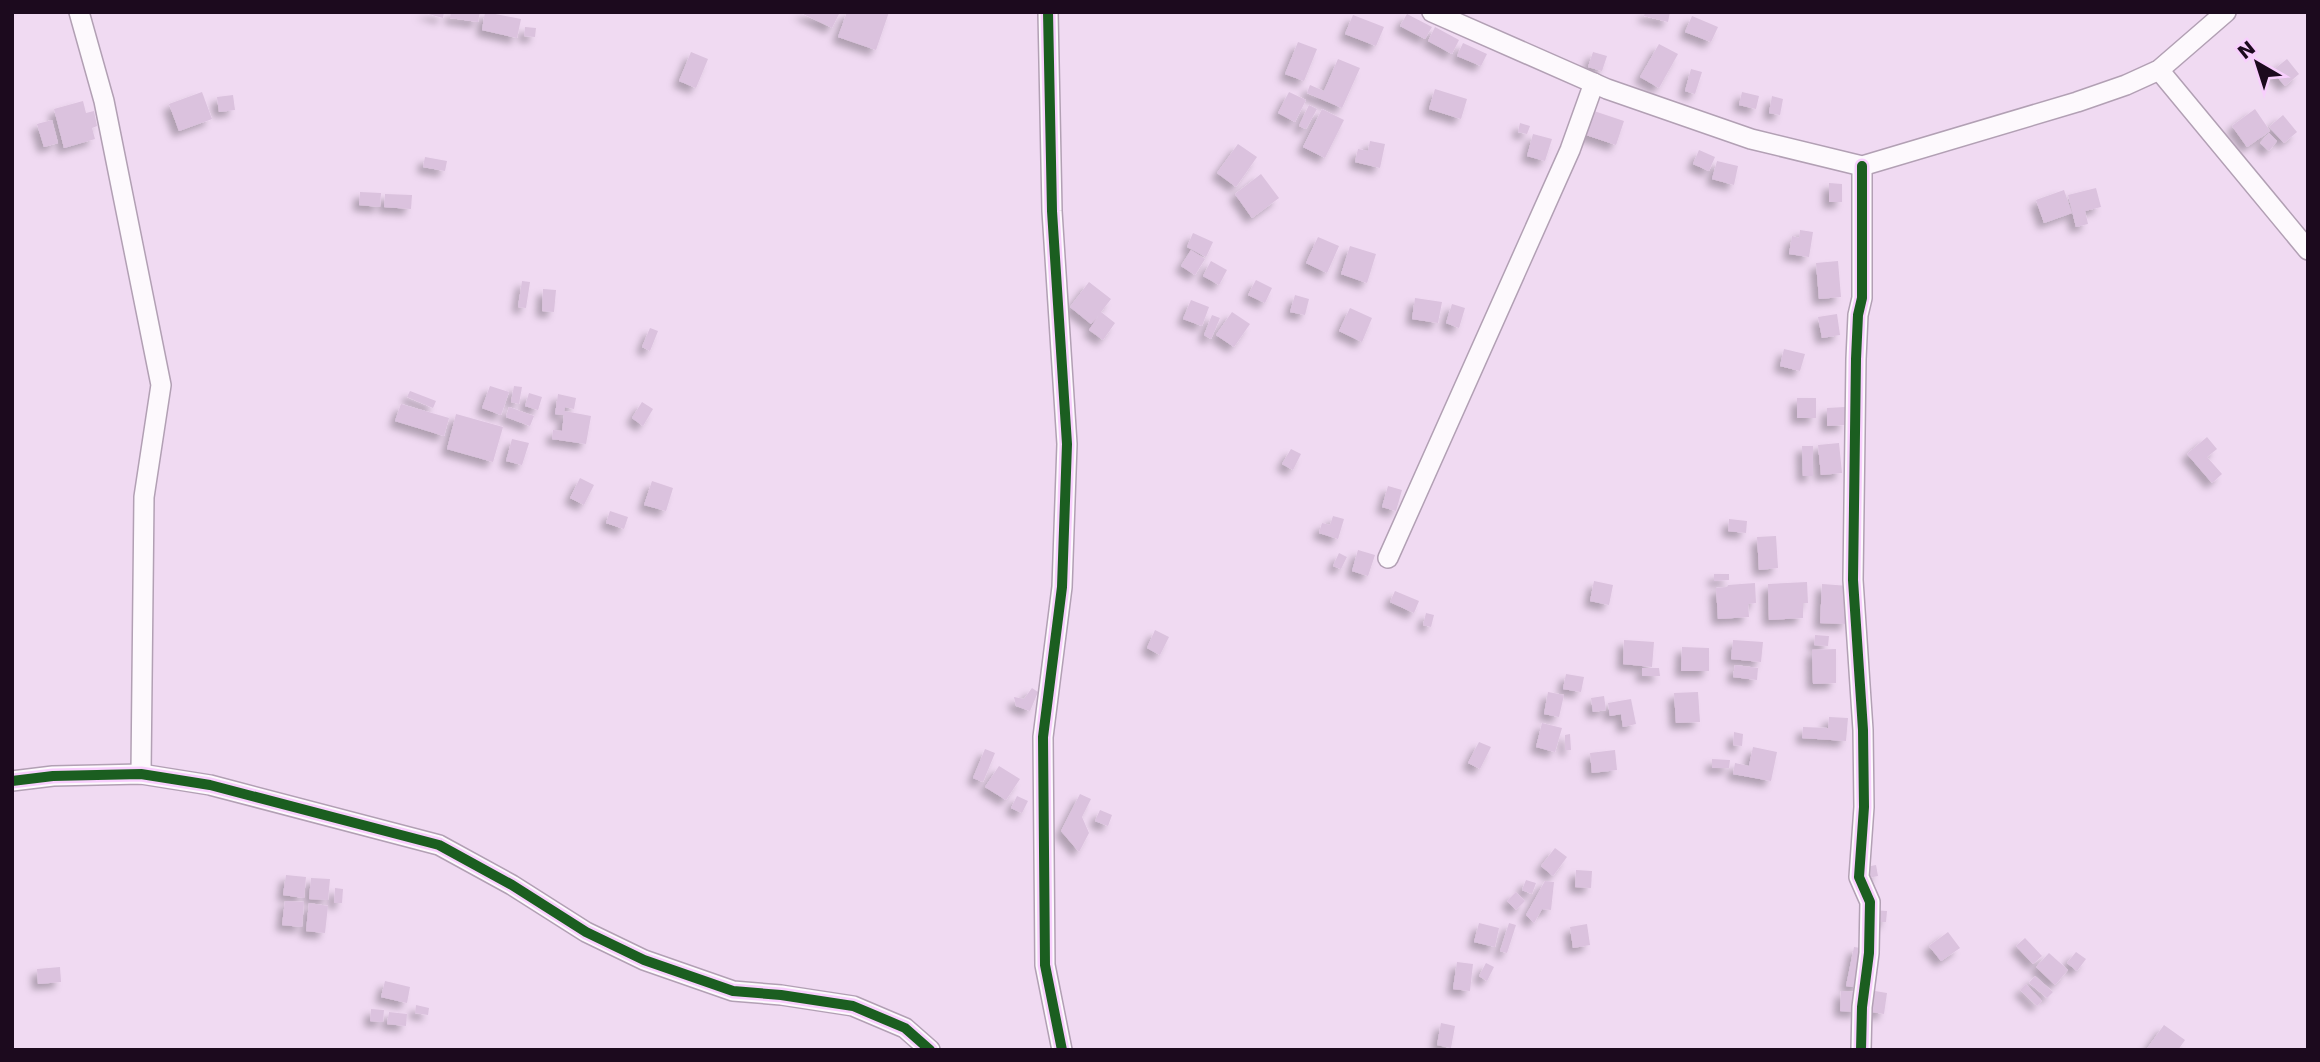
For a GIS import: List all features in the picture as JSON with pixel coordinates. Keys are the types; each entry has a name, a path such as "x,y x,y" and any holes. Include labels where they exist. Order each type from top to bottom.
{"street":[{"path":"79,12 104,101 160,385 144,497 141,774"},
{"path":"1048,12 1052,211 1068,444 1062,587 1043,737 1045,965 1062,1050"},
{"path":"1432,12 1594,83 1751,139 1862,166 2126,85 2159,70 2226,12"},
{"path":"2159,70 2308,250"},
{"path":"1388,558 1570,150 1594,83"},
{"path":"1861,1050 1870,902 1859,877 1864,807 1863,730 1853,580 1862,166"},
{"path":"12,781 53,776 141,774 210,785 439,845 512,885 586,932 644,960 733,991 853,1006 905,1028 930,1050"}],"building":[{"path":"421,12 444,12 443,18"},
{"path":"451,12 480,12 478,22 450,18"},
{"path":"485,12 521,19 517,38 482,30"},
{"path":"799,12 840,12 832,28"},
{"path":"847,12 889,12 876,50 838,37"},
{"path":"1645,12 1670,12 1668,22 1644,16"},
{"path":"1407,14 1432,27 1425,39 1400,26"},
{"path":"1353,15 1384,27 1376,46 1345,34"},
{"path":"1692,16 1718,27 1711,42 1685,32"},
{"path":"525,27 536,28 535,37 524,36"},
{"path":"1435,27 1459,40 1452,54 1428,41"},
{"path":"1298,42 1317,49 1304,81 1285,74"},
{"path":"1463,43 1487,54 1481,66 1457,56"},
{"path":"1659,44 1678,54 1659,88 1640,77"},
{"path":"691,52 708,59 696,88 679,81"},
{"path":"1593,52 1607,56 1602,71 1588,67"},
{"path":"1338,59 1360,68 1342,108 1307,93 1310,85 1324,91"},
{"path":"2287,59 2299,74 2285,86 2272,71"},
{"path":"1691,69 1702,72 1695,94 1685,91"},
{"path":"1435,89 1467,99 1461,119 1429,109"},
{"path":"202,92 212,119 179,131 169,104"},
{"path":"1289,92 1306,100 1295,122 1278,113"},
{"path":"1742,92 1759,96 1756,109 1739,105"},
{"path":"233,95 235,110 219,112 217,97"},
{"path":"1772,96 1783,99 1780,115 1769,113"},
{"path":"83,101 86,113 94,111 97,126 92,128 95,139 64,148 54,109"},
{"path":"1309,105 1317,109 1306,129 1299,126"},
{"path":"1322,109 1344,120 1325,158 1303,147"},
{"path":"2255,109 2270,131 2247,147 2232,126"},
{"path":"1591,110 1624,121 1616,145 1583,134"},
{"path":"2283,115 2297,132 2284,143 2269,127"},
{"path":"52,120 58,143 44,147 37,124"},
{"path":"1520,123 1530,126 1527,134 1518,132"},
{"path":"2269,133 2277,141 2269,151 2260,143"},
{"path":"1533,134 1552,139 1545,161 1527,156"},
{"path":"1370,141 1385,144 1380,168 1355,162 1358,149 1368,151"},
{"path":"1238,144 1257,157 1236,187 1217,173"},
{"path":"1699,150 1715,157 1709,171 1693,164"},
{"path":"425,157 447,161 445,171 423,167"},
{"path":"1717,161 1738,166 1734,185 1712,179"},
{"path":"1261,174 1279,198 1252,218 1235,194"},
{"path":"1829,183 1842,184 1842,202 1829,202"},
{"path":"2096,188 2101,207 2085,211 2088,224 2076,227 2068,195"},
{"path":"2064,190 2072,213 2044,223 2036,200"},
{"path":"360,192 381,193 380,207 359,205"},
{"path":"385,194 412,195 411,209 384,207"},
{"path":"1800,230 1813,232 1809,257 1789,254 1792,236 1799,238"},
{"path":"1193,233 1213,242 1206,257 1187,247"},
{"path":"1318,237 1339,246 1327,273 1306,263"},
{"path":"1350,246 1376,254 1367,283 1341,274"},
{"path":"1191,250 1205,259 1195,275 1181,266"},
{"path":"1211,261 1227,270 1219,285 1203,276"},
{"path":"1838,261 1841,297 1819,299 1816,263"},
{"path":"1256,280 1272,288 1265,303 1248,295"},
{"path":"522,281 530,282 526,308 518,307"},
{"path":"1089,282 1111,299 1101,312 1115,323 1103,340 1089,330 1099,315 1091,324 1070,307"},
{"path":"543,289 556,290 554,312 542,311"},
{"path":"1295,295 1309,299 1305,315 1290,312"},
{"path":"1415,298 1442,302 1438,323 1412,319"},
{"path":"1191,300 1209,307 1202,326 1183,319"},
{"path":"1452,304 1465,308 1459,328 1446,323"},
{"path":"1350,308 1372,318 1362,342 1339,331"},
{"path":"1232,312 1250,324 1234,347 1216,335"},
{"path":"1837,314 1840,335 1822,338 1818,317"},
{"path":"1212,315 1220,318 1211,339 1204,335"},
{"path":"650,328 658,331 650,351 642,347"},
{"path":"1784,349 1805,354 1800,371 1780,366"},
{"path":"490,386 509,392 501,415 482,408"},
{"path":"514,386 522,387 519,404 511,402"},
{"path":"410,391 436,401 433,408 407,397"},
{"path":"529,393 542,397 538,410 525,406"},
{"path":"558,394 576,398 574,409 565,407 564,411 591,416 586,444 552,439 553,430 562,431 564,415 555,414"},
{"path":"1797,398 1816,398 1816,418 1797,418"},
{"path":"642,402 653,409 643,426 632,418"},
{"path":"401,404 449,418 444,436 395,421"},
{"path":"509,407 534,416 530,426 506,417"},
{"path":"1845,407 1845,425 1827,426 1827,408"},
{"path":"456,414 503,427 493,462 447,449"},
{"path":"2207,437 2217,449 2207,457 2222,474 2212,483 2187,454"},
{"path":"512,439 529,443 522,465 506,461"},
{"path":"1839,443 1842,473 1821,475 1818,445"},
{"path":"1802,446 1813,446 1813,476 1803,476"},
{"path":"1291,449 1301,454 1293,470 1282,464"},
{"path":"580,478 594,485 584,505 570,498"},
{"path":"652,481 673,488 666,511 644,505"},
{"path":"1388,486 1402,490 1396,511 1382,507"},
{"path":"610,511 628,517 624,529 606,523"},
{"path":"1333,516 1344,519 1338,539 1319,533 1322,523 1330,525"},
{"path":"1729,519 1747,521 1746,533 1728,531"},
{"path":"1776,536 1778,568 1759,570 1757,537"},
{"path":"1358,550 1375,555 1368,576 1352,571"},
{"path":"1339,553 1347,557 1341,569 1333,566"},
{"path":"1714,574 1729,574 1729,580 1714,581"},
{"path":"1594,581 1613,585 1609,605 1590,601"},
{"path":"1807,582 1808,603 1803,603 1803,618 1769,620 1768,584"},
{"path":"1755,583 1756,603 1748,604 1749,617 1718,619 1716,588"},
{"path":"1822,584 1849,586 1847,624 1820,623"},
{"path":"1395,591 1419,601 1414,613 1390,602"},
{"path":"1426,613 1434,615 1431,627 1423,625"},
{"path":"1155,630 1169,637 1160,655 1147,648"},
{"path":"1815,635 1829,636 1828,646 1814,645"},
{"path":"1624,640 1654,642 1652,667 1623,664"},
{"path":"1733,640 1763,642 1761,662 1731,659"},
{"path":"1682,647 1709,648 1709,671 1681,671"},
{"path":"1836,649 1836,683 1813,684 1812,650"},
{"path":"1735,665 1758,668 1757,680 1733,677"},
{"path":"1642,668 1659,668 1660,676 1642,676"},
{"path":"1566,674 1584,677 1581,692 1563,689"},
{"path":"1032,688 1038,692 1030,711 1016,706 1014,697 1024,699"},
{"path":"1548,692 1564,695 1559,717 1544,714"},
{"path":"1698,692 1700,722 1676,723 1674,693"},
{"path":"1604,696 1606,710 1593,712 1591,698"},
{"path":"1631,699 1636,724 1623,727 1621,714 1610,716 1608,703"},
{"path":"1829,717 1848,718 1846,741 1802,738 1803,727 1828,728"},
{"path":"1542,723 1562,728 1555,752 1536,747"},
{"path":"1734,732 1743,734 1742,746 1733,745"},
{"path":"1570,734 1571,750 1565,750 1565,735"},
{"path":"1479,742 1491,747 1480,769 1468,763"},
{"path":"1753,747 1777,752 1771,781 1733,774 1735,763 1749,766"},
{"path":"985,749 995,753 983,782 973,778"},
{"path":"1615,750 1617,770 1592,773 1590,753"},
{"path":"1712,759 1730,760 1729,768 1712,768"},
{"path":"999,766 1020,779 1006,800 985,787"},
{"path":"1080,794 1091,799 1082,817 1089,833 1079,852 1061,831"},
{"path":"1017,796 1028,801 1022,813 1011,808"},
{"path":"1100,810 1112,815 1108,826 1095,821"},
{"path":"1555,848 1567,857 1553,876 1541,866"},
{"path":"1876,865 1878,876 1868,878 1866,867"},
{"path":"1576,870 1592,871 1591,888 1575,887"},
{"path":"286,875 306,877 304,898 283,895"},
{"path":"311,878 330,879 328,900 309,899"},
{"path":"1526,880 1536,883 1532,894 1522,890"},
{"path":"1545,881 1554,882 1551,910 1542,909 1534,923 1526,915"},
{"path":"335,888 343,889 342,903 334,903"},
{"path":"1516,892 1525,901 1516,910 1507,901"},
{"path":"285,901 304,902 302,927 282,925"},
{"path":"309,903 328,906 325,933 306,931"},
{"path":"1871,910 1887,911 1886,922 1871,922"},
{"path":"1479,923 1499,928 1495,947 1474,942"},
{"path":"1509,923 1516,925 1507,953 1500,951"},
{"path":"1587,924 1590,945 1573,948 1570,927"},
{"path":"1948,932 1960,948 1941,961 1929,946"},
{"path":"2025,938 2042,956 2033,964 2016,946"},
{"path":"1854,947 1867,949 1860,988 1846,986"},
{"path":"2076,952 2086,959 2077,971 2067,963"},
{"path":"2049,953 2068,970 2055,985 2036,967"},
{"path":"1457,962 1473,964 1470,991 1453,989"},
{"path":"1486,963 1494,967 1487,981 1479,976"},
{"path":"60,967 61,982 38,984 37,969"},
{"path":"2035,976 2053,992 2047,998 2029,983"},
{"path":"385,981 410,987 407,1003 381,997"},
{"path":"2026,984 2042,1001 2037,1006 2020,990"},
{"path":"1869,990 1887,993 1884,1014 1866,1011"},
{"path":"1841,991 1860,992 1858,1012 1840,1011"},
{"path":"416,1005 429,1008 428,1015 415,1013"},
{"path":"371,1009 384,1010 383,1022 370,1021"},
{"path":"389,1012 407,1014 406,1026 387,1024"},
{"path":"1441,1023 1455,1026 1451,1048 1437,1045"},
{"path":"2164,1025 2185,1040 2178,1050 2146,1050"}],"cycle path":[{"path":"1048,12 1052,211 1067,444 1062,587 1043,737 1045,965 1062,1050"},
{"path":"1861,1050 1870,902 1859,877 1864,807 1863,730 1853,580 1856,359 1858,315 1862,298 1862,166"},
{"path":"12,781 53,776 141,774 210,785 439,845 512,885 586,932 644,960 733,991 853,1006 905,1028 930,1050"}]}
